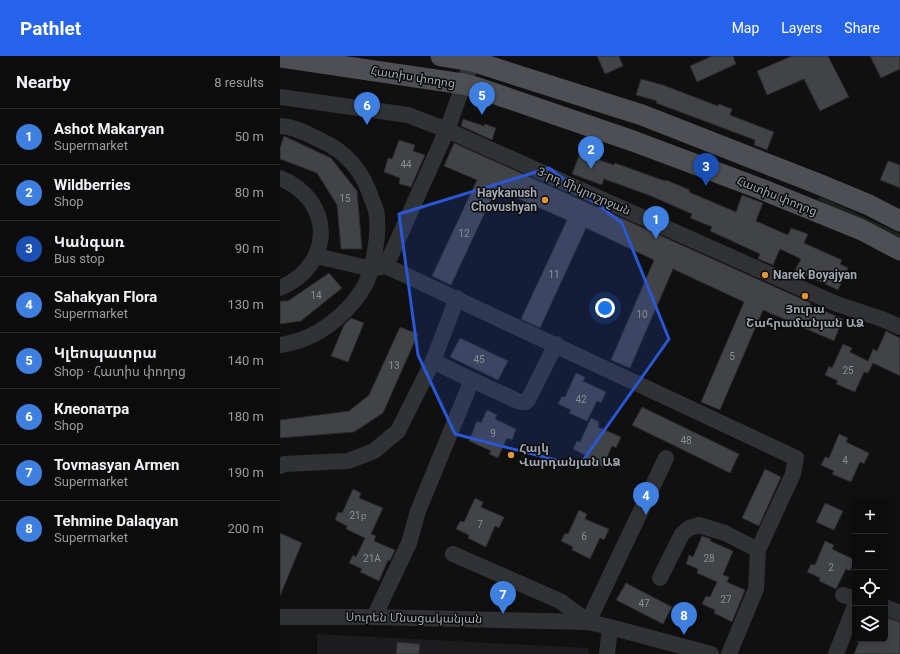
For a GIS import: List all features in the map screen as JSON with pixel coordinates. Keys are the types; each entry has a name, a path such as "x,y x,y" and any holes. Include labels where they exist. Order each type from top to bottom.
{"main road":[{"name":"Հատիս փողոց","path":"280,56 464,84 478,88 625,139 762,189 862,230 900,250"},
{"name":"Հատիս փողոց","path":"441,56 472,61 642,115 821,185 869,205 900,221"}],"street":[{"path":"280,345 301,340 322,329 353,302 379,267 448,130 472,61"},
{"name":"3-րդ միկրոշրջան","path":"280,97 408,116 448,130 834,303 882,319 900,327"},
{"path":"280,126 285,126 310,135 334,146 354,164 369,189 377,216 379,267"},
{"path":"280,178 291,183 303,192 314,206 320,220 322,233 316,256 307,271 298,279 280,288"},
{"path":"316,256 379,267 457,298 796,458 793,474 758,550 756,589 729,654"},
{"path":"280,466 284,464 348,461 374,451 398,431 433,361 457,298"},
{"path":"433,361 520,402 525,402 528,400 556,344"},
{"path":"374,617 410,543 418,511 472,380"},
{"path":"453,554 560,601 588,622 666,458"},
{"path":"660,578 682,534 689,528 699,525 725,533 758,550"},
{"path":"888,608 900,613"},
{"path":"836,654 852,614"},
{"name":"Սուրեն Մնացականյան","path":"280,617 374,617 588,622 711,654"},
{"path":"607,654 610,627"}],"highlighted area":[{"path":"549,168 622,223 669,339 579,466 455,434 418,355 399,214"}],"shaded area":[{"path":"822,197 900,234 900,238 819,201 818,198"},
{"path":"317,634 589,648 588,654 317,654"}],"building":[{"path":"597,56 619,56 623,66 605,74"},
{"path":"712,56 733,56 736,64 697,82 690,66"},
{"path":"792,56 828,56 849,97 820,111 804,79 767,95 757,71"},
{"path":"870,56 900,56 900,69 881,78"},
{"path":"641,79 663,85 718,106 719,104 732,109 730,115 774,132 767,150 754,145 755,140 656,103 657,101 636,95"},
{"path":"463,119 484,126 485,124 496,128 492,140 461,126"},
{"path":"284,136 331,158 357,191 362,249 341,249 337,205 317,173 280,159 280,148"},
{"path":"399,140 415,145 413,151 425,155 411,187 399,184 400,178 384,172 388,158 392,159"},
{"path":"454,143 811,303 810,305 843,319 834,341 763,310 720,410 701,402 744,302 673,269 630,368 611,360 654,260 586,228 540,328 521,319 567,220 496,189 451,285 432,276 477,180 444,166"},
{"path":"580,153 614,165 615,163 665,181 666,180 690,190 689,192 736,212 742,195 763,203 756,221 788,235 791,228 808,234 804,243 842,260 840,264 848,268 838,290 795,270 801,259 780,249 773,265 758,259 760,254 710,231 712,227 690,218 692,214 651,196 604,179 602,185 572,174"},
{"path":"888,161 900,165 900,188 880,180"},
{"path":"329,273 342,288 301,321 280,324 280,301 288,301"},
{"path":"351,318 364,323 348,362 331,356 344,325"},
{"path":"400,327 418,334 383,413 354,432 280,438 280,420 349,411 369,395"},
{"path":"886,331 900,338 900,376 873,363 868,373 864,372 855,392 836,384 838,381 825,375 829,366 832,368 843,344 852,348 850,352 868,361 873,349 877,351"},
{"path":"460,338 508,361 498,380 450,357"},
{"path":"576,373 585,377 583,381 606,392 601,403 597,401 587,421 569,413 571,410 558,404 562,396 565,397"},
{"path":"642,407 739,454 730,473 632,425"},
{"path":"487,410 497,415 495,419 516,429 512,440 507,438 498,458 489,454 491,451 469,441 477,421 481,423"},
{"path":"591,418 599,422 598,427 621,437 616,448 612,446 603,467 584,458 585,455 573,449 577,441 580,442"},
{"path":"839,434 848,438 846,442 869,453 864,464 860,462 851,482 832,474 834,471 821,465 825,457 829,458"},
{"path":"765,469 781,477 759,526 742,518"},
{"path":"353,489 361,493 359,498 383,508 371,534 376,536 374,541 395,550 390,561 388,560 379,581 360,572 362,569 349,563 353,555 356,557 365,538 346,529 347,526 335,520 338,512 342,513"},
{"path":"475,498 483,502 481,507 504,517 499,528 495,526 486,547 468,538 469,535 456,529 460,521 464,522"},
{"path":"825,503 843,511 834,530 816,522"},
{"path":"579,510 587,514 585,519 609,529 604,540 600,538 590,559 572,550 573,547 561,541 565,533 568,534"},
{"path":"280,533 302,543 280,596"},
{"path":"702,536 711,539 710,541 733,551 723,575 729,577 727,582 745,590 732,622 714,613 715,610 702,604 706,596 710,597 717,582 697,573 698,569 686,564 689,555 693,557"},
{"path":"825,541 834,545 832,549 852,559 852,567 850,571 846,569 836,589 819,581 820,578 807,572 811,564 815,565"},
{"path":"626,583 672,607 663,624 616,600"},
{"path":"888,618 900,622 900,654 854,654 859,642 888,642"},
{"path":"397,642 420,644 419,654 396,654"}],"place":[{"name":"Կլեոպատրա","path":"482,115"},
{"name":"Клеопатра","path":"367,125"},
{"name":"Wildberries","path":"591,169"},
{"name":"Կանգառ","path":"706,186"},
{"name":"Haykanush Chovushyan","path":"545,200"},
{"name":"Ashot Makaryan","path":"656,239"},
{"name":"Narek Boyajyan","path":"765,275"},
{"name":"Յուրա Շահրամանյան ԱՁ","path":"805,296"},
{"name":"Հայկ Վարդանյան ԱՁ","path":"511,455"},
{"name":"Sahakyan Flora","path":"646,515"},
{"name":"Tovmasyan Armen","path":"503,614"},
{"name":"Tehmine Dalaqyan","path":"684,635"}]}
